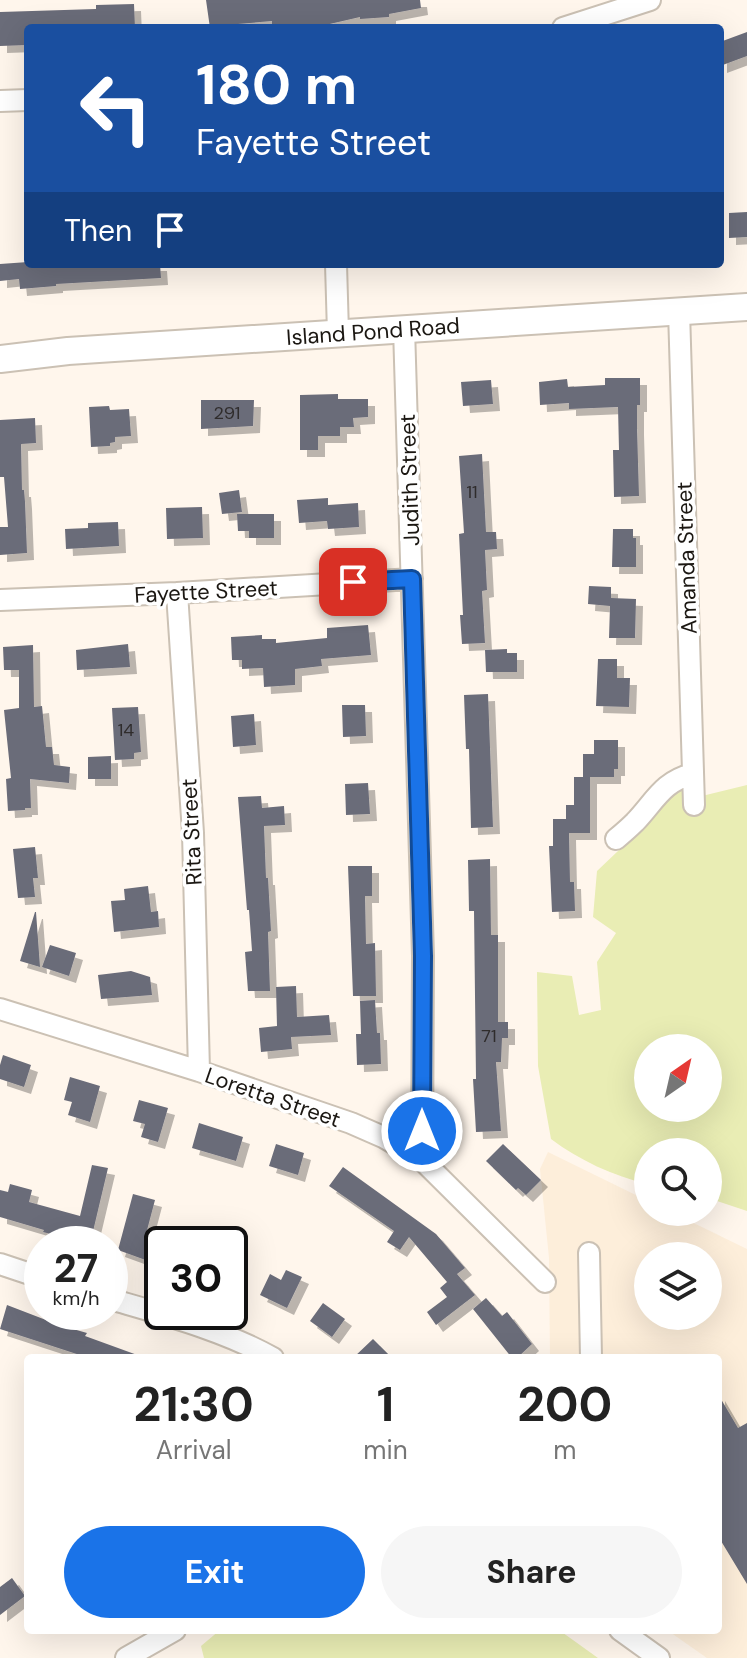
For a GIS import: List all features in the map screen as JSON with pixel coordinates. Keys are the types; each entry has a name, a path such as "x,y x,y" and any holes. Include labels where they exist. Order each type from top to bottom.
{"main road":[{"name":"Island Pond Road","path":"0,359 68,351 747,307"}],"street":[{"path":"575,24 650,0"},
{"path":"0,101 24,100"},
{"path":"336,268 338,333"},
{"name":"Amanda Street","path":"679,311 694,805"},
{"name":"Judith Street","path":"404,328 423,956 422,1160"},
{"name":"Fayette Street","path":"0,600 412,579"},
{"name":"Rita Street","path":"177,593 193,833 199,1071"},
{"path":"616,839 633,825 670,783 693,774"},
{"name":"Loretta Street","path":"0,1009 199,1071 362,1127 394,1143 422,1160 545,1282"},
{"path":"589,1253 591,1354"},
{"path":"0,1264 24,1272"},
{"path":"128,1305 197,1326 265,1354"},
{"path":"126,1658 168,1634"},
{"path":"626,1634 659,1658"}],"shaded area":[{"path":"548,1152 634,1194 634,1226 700,1226 747,1249 747,1658 707,1658 673,1634 722,1634 722,1354 550,1354 549,1258 540,1169"}],"green space":[{"path":"747,785 747,1211 722,1203 722,1138 634,1138 634,1181 585,1160 551,1139 538,1066 537,972 572,976 579,1015 601,1010 597,962 616,933 593,917 597,871 618,851 671,787 706,795"},
{"path":"215,1634 565,1634 598,1658 204,1658 201,1646"}],"building":[{"path":"206,0 420,0 421,8 389,14 389,17 360,17 330,24 272,24 272,21 209,24"},
{"path":"134,4 135,24 24,24 24,45 0,46 0,12 96,9 96,5"},
{"path":"747,32 747,56 724,65 724,41"},
{"path":"747,212 747,237 729,238 729,213"},
{"path":"24,262 24,268 160,268 161,278 20,289 19,279 0,281 0,264"},
{"path":"605,378 640,378 640,405 637,405 639,496 614,497 613,450 619,450 618,407 569,409 569,403 540,405 539,382 567,379 568,387 605,385"},
{"path":"491,380 493,404 463,406 461,382"},
{"path":"338,394 338,399 368,399 368,417 353,418 354,427 340,427 340,436 318,436 318,450 300,450 300,395"},
{"path":"201,400 254,400 253,426 201,429"},
{"path":"109,406 110,410 129,409 131,436 115,437 115,442 110,446 91,447 89,407"},
{"path":"35,418 36,443 21,444 27,553 0,555 0,527 8,527 4,477 0,477 0,420"},
{"path":"482,454 486,532 496,532 497,549 485,550 487,590 482,591 485,643 462,644 459,534 464,533 459,456"},
{"path":"239,490 242,512 222,514 219,493"},
{"path":"328,498 328,505 358,503 359,527 328,529 327,521 299,523 297,500"},
{"path":"202,507 203,538 167,539 166,508"},
{"path":"237,514 274,514 274,538 249,538 249,531 238,531"},
{"path":"118,522 119,546 66,549 65,529 88,528 88,523"},
{"path":"613,529 633,529 636,567 612,567"},
{"path":"589,586 611,587 611,598 636,599 635,638 609,638 610,606 588,604"},
{"path":"368,625 371,655 321,659 322,666 295,669 295,685 264,687 263,668 242,669 242,660 232,660 231,637 262,635 262,639 276,639 276,643 327,638 327,628"},
{"path":"128,644 130,667 77,670 76,650"},
{"path":"33,645 34,707 42,706 46,747 52,747 54,765 70,767 69,783 30,779 31,808 8,811 6,779 11,778 4,710 19,708 19,670 4,670 3,647"},
{"path":"507,649 507,653 517,653 517,672 486,672 485,650"},
{"path":"598,659 617,659 617,678 630,678 629,707 596,706"},
{"path":"488,694 493,827 471,828 464,695"},
{"path":"342,705 365,705 366,736 343,737"},
{"path":"138,707 141,752 134,753 134,759 115,760 112,708"},
{"path":"254,714 256,745 233,747 231,716"},
{"path":"594,740 618,740 618,769 614,769 614,777 583,777 583,754 594,754"},
{"path":"111,756 111,779 88,779 88,757"},
{"path":"574,777 590,777 590,833 569,833 570,882 574,882 575,911 552,912 549,846 553,846 553,819 566,819 566,805 574,805"},
{"path":"368,783 370,814 346,815 345,784"},
{"path":"261,796 262,808 284,806 285,825 264,826 271,931 268,932 270,991 248,991 245,952 252,951 238,797"},
{"path":"35,847 38,878 33,878 35,897 18,898 13,849"},
{"path":"490,859 491,935 498,935 498,1022 508,1022 508,1038 502,1038 501,1062 496,1062 501,1131 476,1132 473,1079 476,1079 474,911 469,911 468,860"},
{"path":"348,866 372,866 372,896 365,896 366,944 375,943 376,996 353,996"},
{"path":"148,886 151,912 158,911 159,927 114,932 111,901 125,900 124,889"},
{"path":"36,912 40,967 20,961"},
{"path":"50,945 76,953 69,976 42,967"},
{"path":"131,971 150,977 152,995 101,999 98,975"},
{"path":"296,986 297,1017 329,1015 331,1035 291,1037 292,1049 261,1052 259,1028 277,1026 276,987"},
{"path":"375,1000 381,1064 357,1065 356,1034 361,1034 360,1001"},
{"path":"3,1055 31,1065 24,1087 0,1079"},
{"path":"70,1077 100,1086 90,1122 68,1115 72,1102 64,1100"},
{"path":"139,1100 168,1108 158,1142 141,1137 145,1124 133,1121"},
{"path":"199,1123 243,1137 236,1161 192,1148"},
{"path":"276,1144 304,1153 298,1175 269,1166"},
{"path":"503,1144 541,1180 526,1195 518,1188 516,1190 486,1161"},
{"path":"92,1165 108,1168 94,1226 30,1226 0,1217 0,1190 8,1192 10,1184 32,1190 29,1202 80,1216"},
{"path":"343,1167 436,1234 465,1268 457,1274 475,1295 436,1325 427,1312 447,1297 440,1288 447,1282 409,1237 400,1250 387,1242 394,1231 329,1186"},
{"path":"133,1194 155,1200 148,1226 144,1226 144,1259 128,1254 128,1226 124,1226"},
{"path":"286,1270 302,1277 287,1308 260,1295 270,1274 281,1280"},
{"path":"486,1298 502,1316 507,1312 532,1344 521,1354 509,1354 473,1309"},
{"path":"323,1303 345,1319 332,1337 310,1321"},
{"path":"7,1305 24,1312 24,1330 76,1330 134,1354 77,1354 0,1329"},
{"path":"373,1339 388,1354 357,1354"},
{"path":"722,1401 738,1428 747,1423 747,1584 722,1543"},
{"path":"12,1578 24,1597 0,1615 0,1587"}],"route":[{"path":"353,582 412,579 423,956 422,1131"}]}
